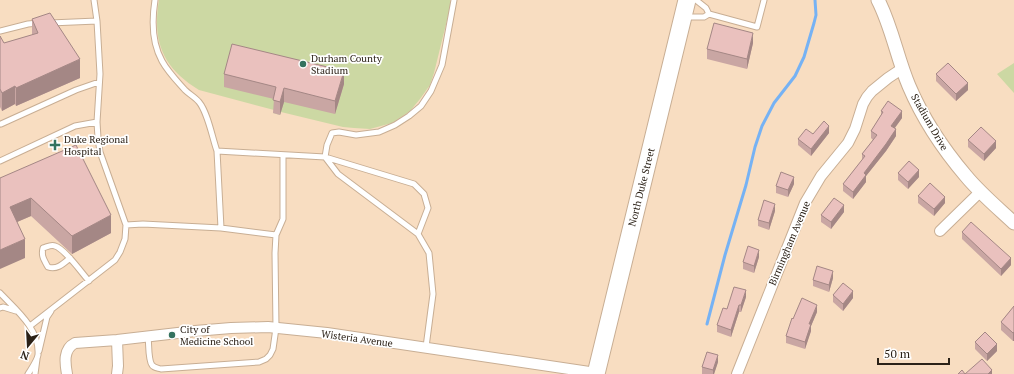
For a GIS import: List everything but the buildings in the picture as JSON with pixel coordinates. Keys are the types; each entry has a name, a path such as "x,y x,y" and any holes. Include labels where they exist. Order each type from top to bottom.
{"highway":[{"name":"North Duke Street","path":"596,373 687,0"}],"street":[{"name":"Stadium Drive","path":"878,0 896,46 909,86 936,136 966,177 1014,223"},
{"name":"Birmingham Avenue","path":"737,374 805,203 821,176 848,143 866,97 888,78 903,68"},
{"path":"940,231 981,192"},
{"name":"Wisteria Avenue","path":"67,374 65,365 66,352 72,344 79,342 117,340 195,330 230,328 276,328 327,333 596,373"},
{"path":"117,340 117,374"}],"lane":[{"path":"30,326 115,260 125,239 126,225 100,152 98,138 97,122 100,74 97,21 94,0"},
{"path":"155,0 153,23 156,45 161,60 170,74 199,102 205,112 217,151 221,228"},
{"path":"426,348 433,294 429,253 418,234 338,174 325,157 327,145 332,133 339,132 356,135 379,132 396,125 421,106 431,91 442,65 454,0"},
{"path":"696,0 706,8 709,14"},
{"path":"683,17 704,17 709,14 757,27 764,0"},
{"path":"0,31 28,24 97,21"},
{"path":"0,124 76,90 99,82"},
{"path":"0,161 75,126 97,122"},
{"path":"217,151 325,157 414,184 424,194 428,208 418,234"},
{"path":"148,336 151,365 155,368 161,369 259,362 266,359 270,355 273,349 276,328 275,253 276,235 283,219 283,155"},
{"path":"126,225 143,224 221,228 276,235"},
{"path":"70,258 58,267 53,268 48,266 42,256 43,248 50,245 61,249 70,258 89,281"},
{"path":"0,294 33,330 37,342 38,356 28,374"},
{"path":"0,308 3,307 12,309 18,312"},
{"path":"36,374 38,356 47,317 53,308"}],"green space":[{"name":"Durham County Stadium","path":"159,0 450,0 451,4 430,85 410,111 392,123 370,129 343,127 281,112 280,115 273,113 274,110 199,90 177,73 163,52 157,29"},
{"path":"1014,63 1014,93 997,74"}],"waterway":[{"path":"707,324 725,255 746,185 755,147 762,126 774,103 795,76 804,57 816,15 815,0"}],"place":[{"name":"Durham County Stadium","path":"303,64"},
{"name":"Duke Regional Hospital","path":"55,145"},
{"name":"City of Medicine School","path":"172,335"}]}
